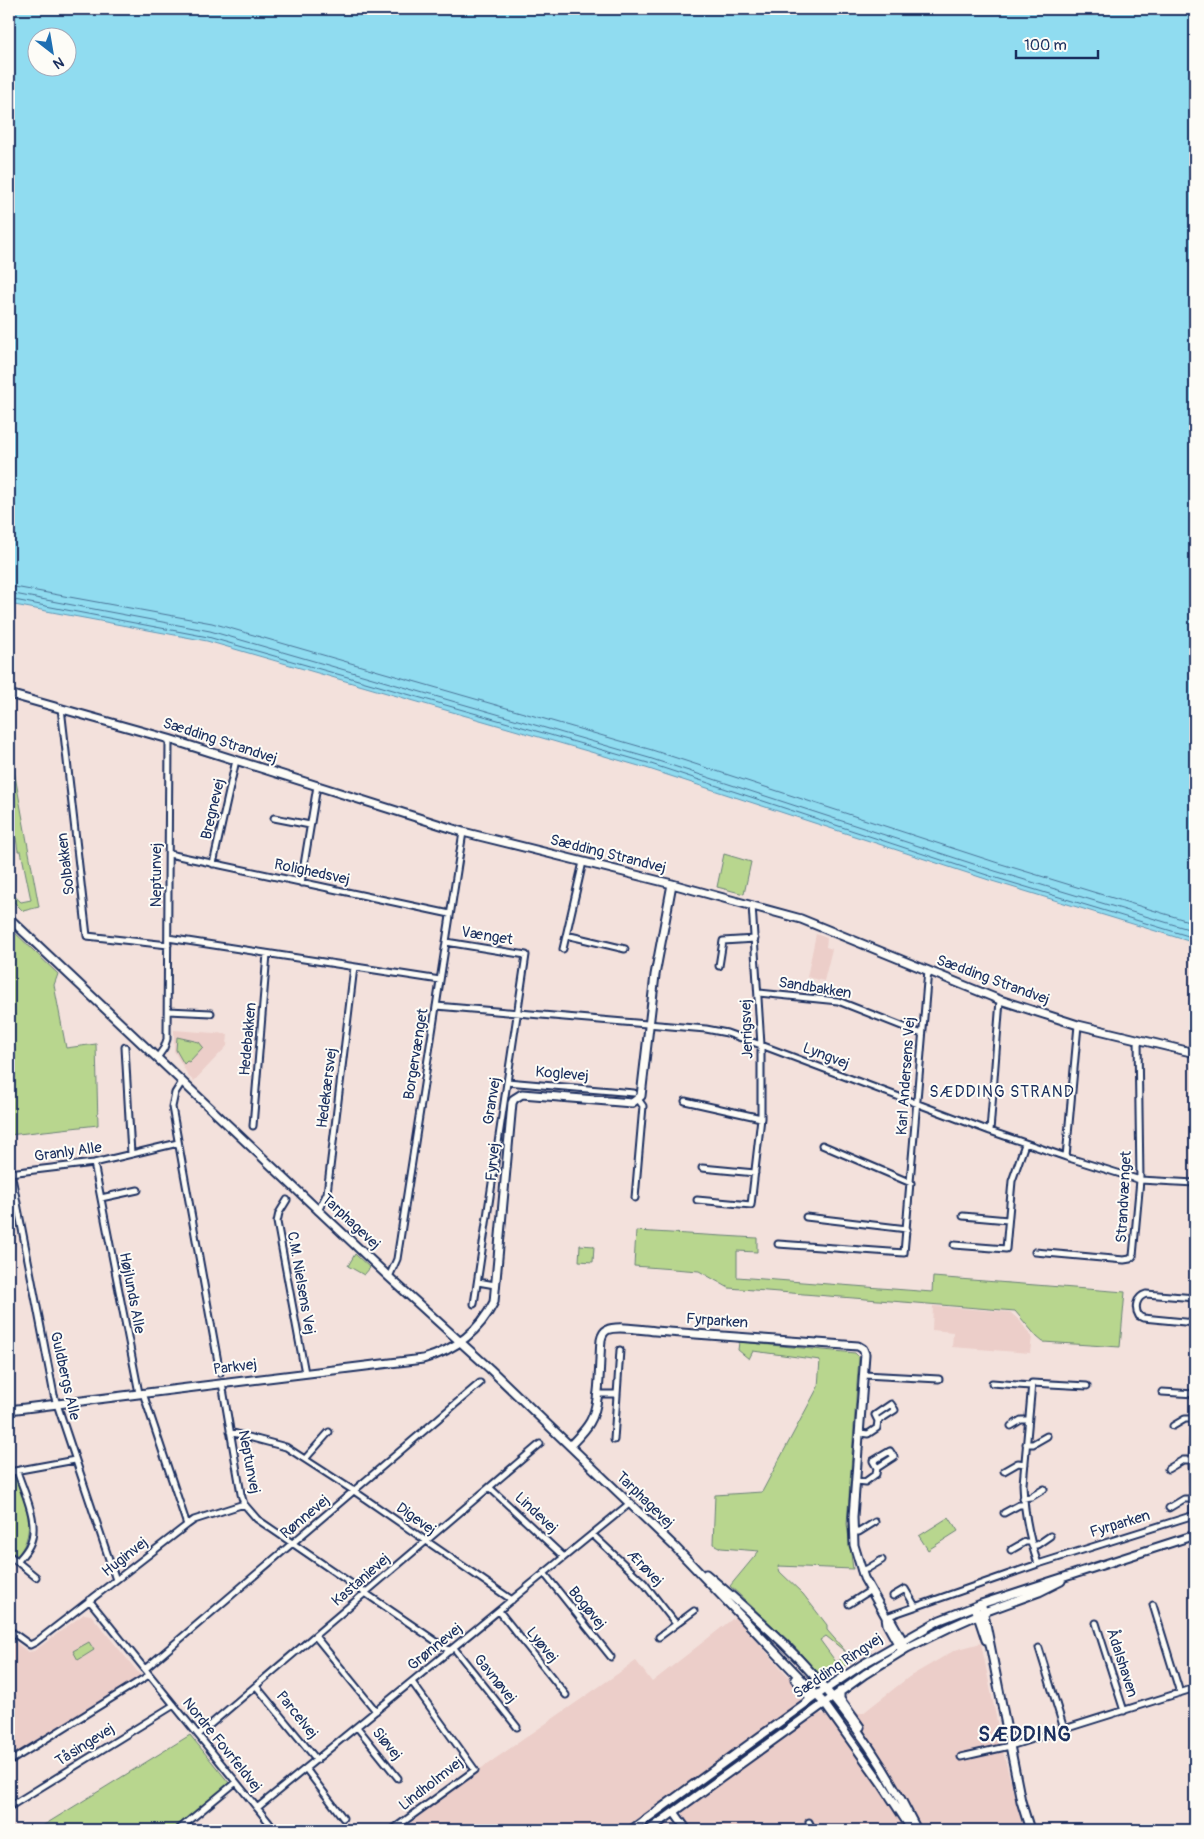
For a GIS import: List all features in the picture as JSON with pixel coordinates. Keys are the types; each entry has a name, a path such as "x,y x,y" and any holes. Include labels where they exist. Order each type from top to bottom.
{"street":[{"name":"Sædding Strandvej","path":"9,694 169,739 462,832 752,905 801,920 1000,1000 1078,1025 1195,1053"},
{"name":"Solbakken","path":"61,708 87,936 168,946"},
{"name":"Neptunvej","path":"157,1058 168,1039 169,739"},
{"name":"Bregnevej","path":"213,864 236,760"},
{"path":"301,883 317,786"},
{"path":"274,818 310,825"},
{"name":"Borgervænget","path":"389,1277 397,1259 462,832"},
{"name":"Rolighedsvej","path":"168,854 450,914"},
{"path":"563,950 583,862"},
{"path":"635,1198 643,1106 636,1096 643,1092 655,975 672,884"},
{"name":"Jerrigsvej","path":"697,1200 751,1204 761,1118 761,1044 752,905"},
{"name":"Tarphagevej","path":"9,918 318,1211 461,1342 629,1504 776,1637 871,1751 896,1790 917,1830"},
{"path":"566,935 625,949"},
{"path":"168,938 440,980"},
{"path":"719,966 723,941 755,939"},
{"name":"Vænget","path":"446,942 526,955 518,1014"},
{"name":"Hedebakken","path":"253,1126 267,954"},
{"name":"Hedekærsvej","path":"318,1211 328,1193 354,967"},
{"name":"Karl Andersens Vej","path":"778,1244 904,1253 928,970"},
{"name":"Sandbakken","path":"758,992 838,1001 922,1034"},
{"path":"990,1131 1000,1000"},
{"name":"Lyngvej","path":"436,1006 706,1029 761,1044 917,1105 1066,1158 1140,1180 1195,1183"},
{"path":"168,1011 211,1013"},
{"name":"Granvej","path":"474,1304 518,1014"},
{"path":"1066,1158 1078,1025"},
{"name":"Strandvænget","path":"1035,1252 1124,1260 1130,1259 1133,1254 1140,1180 1138,1039"},
{"path":"125,1047 131,1154"},
{"path":"182,1082 175,1092 172,1107 220,1373"},
{"name":"Koglevej","path":"507,1082 614,1091 636,1096"},
{"path":"613,1102 614,1091"},
{"name":"Fyrvej","path":"461,1342 485,1318 494,1302 512,1103 514,1099 522,1094 632,1103 636,1096"},
{"path":"685,1101 761,1118"},
{"name":"Granly Alle","path":"10,1173 94,1163 178,1143"},
{"path":"954,1244 1006,1250 1012,1182 1025,1144"},
{"path":"822,1145 911,1183"},
{"name":"Højlunds Alle","path":"94,1163 141,1393 187,1524"},
{"path":"702,1168 756,1173"},
{"name":"Guldbergs Alle","path":"10,1173 56,1403 116,1580"},
{"path":"101,1198 138,1190"},
{"name":"C.M. Nielsens Vej","path":"287,1200 279,1213 277,1222 305,1373"},
{"path":"963,1216 1008,1220"},
{"path":"806,1217 907,1229"},
{"path":"478,1282 495,1285"},
{"path":"1195,1298 1146,1294 1138,1299 1137,1313 1144,1318 1195,1323"},
{"name":"Fyrparken","path":"570,1446 592,1420 596,1408 601,1340 604,1332 612,1328 858,1346 863,1349 865,1354 864,1375 853,1532 856,1555 871,1590 886,1617 891,1620 905,1650"},
{"name":"Parkvej","path":"9,1410 424,1359 441,1354 461,1342"},
{"path":"614,1440 620,1350"},
{"path":"864,1375 939,1379"},
{"name":"Neptunvej","path":"222,1383 244,1504 257,1519 365,1593 452,1649"},
{"name":"Rønnevej","path":"145,1669 480,1383"},
{"path":"992,1383 1032,1386"},
{"path":"1038,1564 1031,1544 1023,1498 1032,1383 1086,1386"},
{"path":"1162,1392 1195,1394"},
{"path":"597,1394 617,1394"},
{"name":"Fyrparken","path":"886,1617 1038,1564 1194,1516 1192,1460 1195,1412"},
{"path":"1173,1426 1185,1419 1195,1419"},
{"path":"1011,1426 1021,1420 1028,1420"},
{"path":"860,1433 868,1434 878,1428 878,1421"},
{"name":"Digevej","path":"230,1432 286,1447 354,1491 512,1600"},
{"path":"305,1459 329,1432"},
{"path":"1026,1444 1033,1444 1046,1436"},
{"name":"Kastanievej","path":"198,1734 540,1444"},
{"path":"9,1472 76,1460"},
{"path":"1168,1470 1183,1460 1192,1460"},
{"path":"1004,1471 1018,1463 1025,1464"},
{"path":"856,1481 865,1482 876,1474 877,1468"},
{"path":"17,1471 33,1521 33,1534 30,1545 17,1562"},
{"name":"Lindevej","path":"490,1488 564,1557"},
{"path":"1023,1498 1031,1497 1044,1489"},
{"name":"Fyrparken","path":"1169,1508 1184,1499 1193,1499"},
{"name":"Huginvej","path":"9,1630 30,1645 36,1642 187,1524 244,1504"},
{"name":"Grønnevej","path":"257,1808 306,1770 629,1504"},
{"path":"1004,1513 1019,1505 1024,1505"},
{"path":"853,1532 860,1532 875,1522"},
{"name":"Ærøvej","path":"592,1534 648,1586 676,1624"},
{"name":"Sædding Ringvej","path":"863,1664 940,1620 978,1605 1195,1535"},
{"path":"1011,1550 1024,1542 1037,1545 1050,1536"},
{"name":"Tarphagevej","path":"674,1546 774,1651"},
{"path":"9,1555 36,1577"},
{"path":"862,1570 882,1560"},
{"name":"Sædding Ringvej","path":"631,1830 823,1695 840,1691 905,1650 981,1613 1039,1592 1084,1570"},
{"name":"Bogøvej","path":"544,1573 611,1657"},
{"path":"893,1596 905,1589 916,1606"},
{"path":"849,1604 871,1590"},
{"name":"Nordre Fovrfeldvej","path":"89,1600 275,1830"},
{"path":"978,1605 990,1648 1021,1801 1030,1830"},
{"path":"1153,1605 1180,1693"},
{"name":"Lyøvej","path":"499,1611 566,1695"},
{"path":"659,1636 694,1611"},
{"name":"Ådalshaven","path":"1096,1623 1124,1711"},
{"path":"315,1636 376,1711"},
{"path":"1038,1648 1064,1729"},
{"name":"Gavnøvej","path":"452,1649 518,1727"},
{"path":"774,1651 780,1662 806,1691 823,1695 854,1676 863,1664"},
{"path":"774,1651 787,1658 823,1695"},
{"path":"823,1695 855,1665 863,1664"},
{"path":"9,1762 149,1675"},
{"name":"Lindholmvej","path":"392,1830 475,1770 412,1682"},
{"name":"Parcelvej","path":"256,1686 317,1760"},
{"name":"Ådalshaven","path":"961,1757 1010,1746 1195,1688"},
{"path":"840,1691 840,1699 870,1743 871,1751"},
{"name":"Tarphagevej","path":"823,1695 912,1830"},
{"name":"Sædding Ringvej","path":"649,1830 823,1695"},
{"name":"Tåsingevej","path":"9,1807 174,1705"},
{"name":"Siøvej","path":"358,1727 398,1778"},
{"path":"306,1770 343,1818"},
{"path":"181,1829 236,1782"},
{"path":"668,1804 687,1830"},
{"path":"809,1822 813,1830"}],"shaded area":[{"path":"816,934 827,938 826,947 832,949 824,981 807,977"},
{"path":"174,1030 228,1034 227,1046 194,1081 189,1077 174,1051"},
{"path":"933,1306 1010,1312 1020,1321 1032,1337 1030,1353 952,1347 953,1332 932,1330"},
{"path":"84,1614 91,1615 146,1682 9,1766 9,1646 15,1642 28,1652 34,1651"},
{"path":"735,1617 809,1699 624,1830 400,1830 473,1774 636,1661 652,1682"},
{"path":"981,1643 1004,1756 1024,1830 686,1830 690,1827 682,1816 684,1809 817,1714 863,1713 909,1677 955,1650"}],"green space":[{"path":"9,743 39,907 23,911 9,897 9,891 21,902 31,900 21,851 18,851 16,838 9,831"},
{"path":"724,854 751,862 744,894 717,887"},
{"path":"9,927 58,974 54,985 66,1048 96,1044 98,1125 9,1135"},
{"path":"177,1037 199,1042 203,1047 189,1062 187,1061 184,1064 176,1050"},
{"path":"636,1231 757,1238 757,1252 737,1251 737,1277 932,1292 933,1277 1125,1292 1120,1347 1043,1342 1015,1311 729,1288 699,1271 634,1266"},
{"path":"580,1245 594,1246 593,1262 579,1261"},
{"path":"355,1254 370,1268 364,1275 348,1266"},
{"path":"739,1342 855,1353 859,1357 847,1524 853,1569 778,1566 780,1572 803,1594 827,1625 827,1630 847,1653 826,1636 820,1640 836,1662 843,1658 855,1660 826,1676 820,1675 793,1645 730,1586 759,1551 721,1548 713,1544 715,1495 762,1492 818,1387 820,1360 753,1351 749,1359 738,1350"},
{"path":"9,1476 16,1478 28,1517 27,1536 18,1555 14,1555 9,1551"},
{"path":"949,1517 958,1531 928,1550 919,1536"},
{"path":"89,1642 94,1650 78,1660 73,1651"},
{"path":"190,1735 230,1784 172,1830 140,1830 124,1826 119,1830 36,1830"}],"water":[{"path":"9,9 1195,9 1195,943 992,881 646,768 207,641 9,604"}],"district":[{"name":"SÆDDING STRAND","path":"1002,1092"},
{"name":"SÆDDING","path":"1025,1734"}]}
